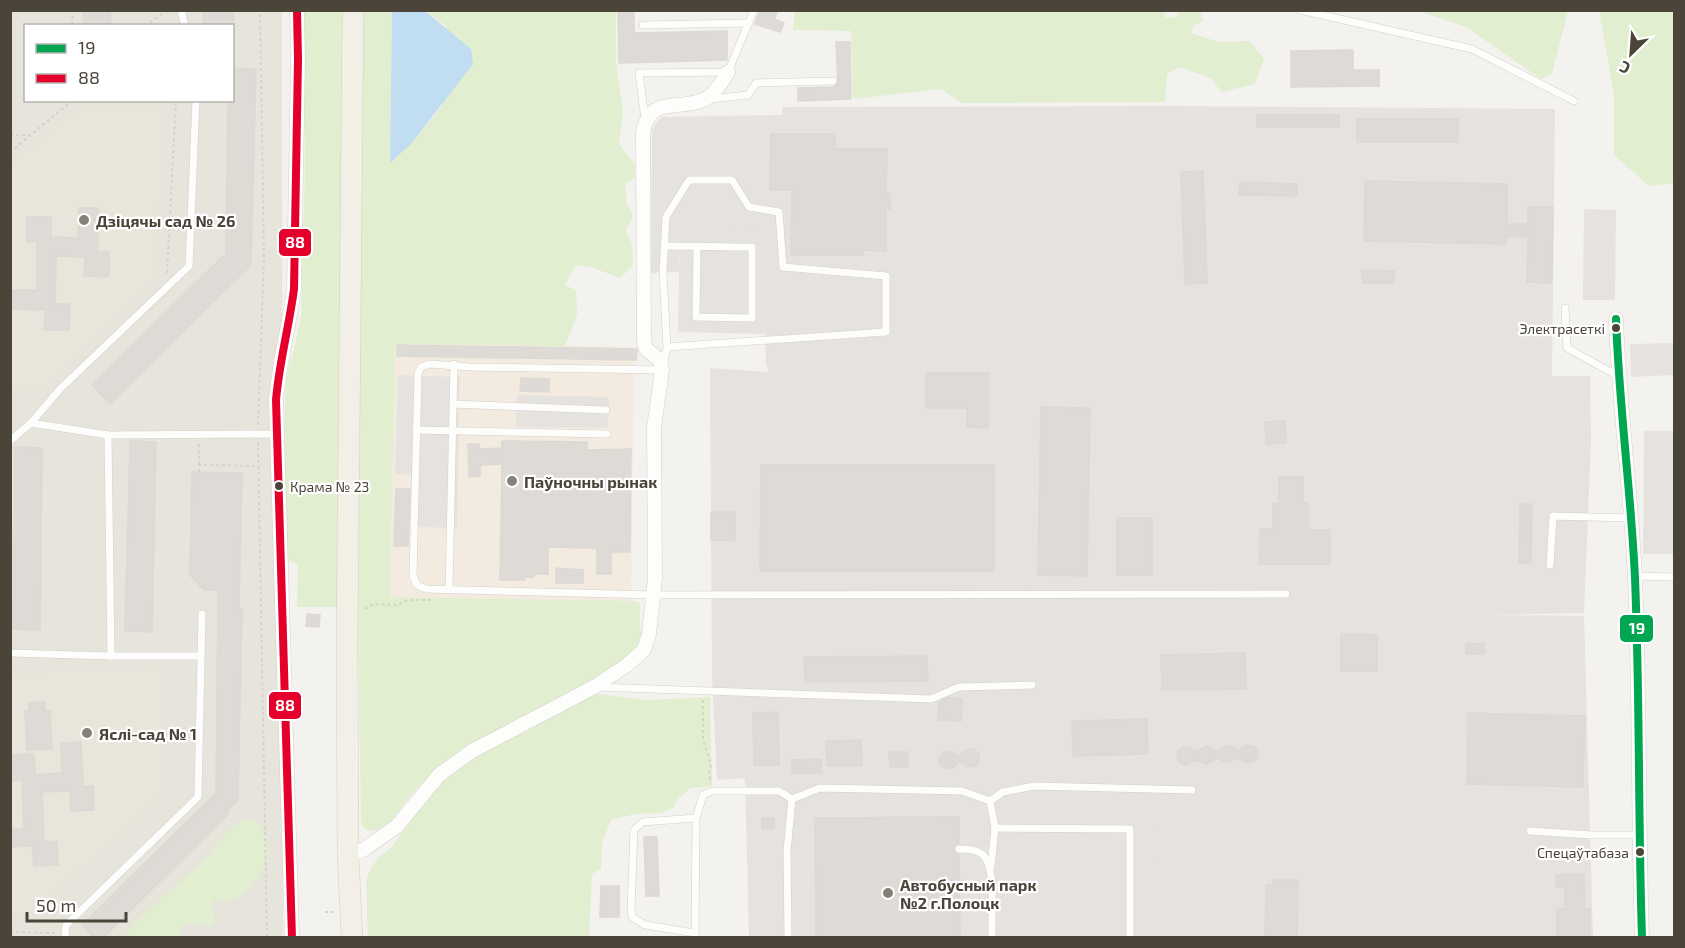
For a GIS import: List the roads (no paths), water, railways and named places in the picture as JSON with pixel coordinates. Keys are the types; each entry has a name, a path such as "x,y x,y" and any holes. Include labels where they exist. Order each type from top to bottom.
{"main road":[{"path":"352,938 348,855 347,643 353,10"}],"street":[{"path":"292,938 276,434 278,377 294,290 297,10"},
{"path":"348,855 363,850 397,826 439,775 472,751 594,687 627,665 644,650 649,634 654,595 654,428 662,370 660,360 646,349 644,342 643,132 645,119 653,111 662,106 686,105 705,100 718,88 728,72"},
{"path":"1616,319 1618,376 1635,576 1640,736 1642,938"}],"lane":[{"path":"645,119 639,73 728,72 754,10"},
{"path":"1300,10 1472,49 1574,101"},
{"path":"643,25 749,23"},
{"path":"705,100 748,95 756,83 833,81"},
{"path":"10,441 31,423 60,389 189,266 196,102"},
{"path":"667,347 886,332 886,276 783,267 779,212 748,207 732,180 689,180 666,217 663,272 667,347 662,370 470,367 454,364 429,364 421,367 418,373 413,576 417,585 426,589 449,590 654,595 1286,594"},
{"path":"666,246 697,246 752,247 752,318 696,317 697,246"},
{"path":"1565,308 1567,348 1618,376"},
{"path":"449,590 454,364"},
{"path":"453,404 606,410"},
{"path":"31,423 108,435 276,434"},
{"path":"416,430 607,434"},
{"path":"108,435 111,656"},
{"path":"1550,565 1554,516 1630,518"},
{"path":"1635,576 1674,577"},
{"path":"65,935 66,925 198,797 202,614"},
{"path":"10,653 201,656"},
{"path":"594,687 931,699 959,687 1032,685"},
{"path":"990,801 1003,792 1034,786 1192,790"},
{"path":"792,799 820,788 962,791 990,801"},
{"path":"696,818 643,822 634,830 632,917 645,925 695,935 696,818 703,795 712,791 779,791 792,799"},
{"path":"788,938 787,851 792,799"},
{"path":"990,801 995,828 991,870 992,938"},
{"path":"995,828 1130,829 1130,938"},
{"path":"1530,831 1591,835 1641,835"},
{"path":"959,849 972,849 980,852 987,859 991,870"}],"water":[{"path":"392,11 425,11 471,49 473,64 411,144 390,163"}],"place":[{"name":"Дзіцячы сад № 26","path":"84,220"},
{"name":"Электрасеткі","path":"1616,328"},
{"name":"Паўночны рынак","path":"512,481"},
{"name":"Крама № 23","path":"279,486"},
{"name":"Яслі-сад № 1","path":"87,733"},
{"name":"Спецаўтабаза","path":"1640,852"},
{"name":"Автобусный парк №2 г.Полоцк","path":"888,893"}]}
